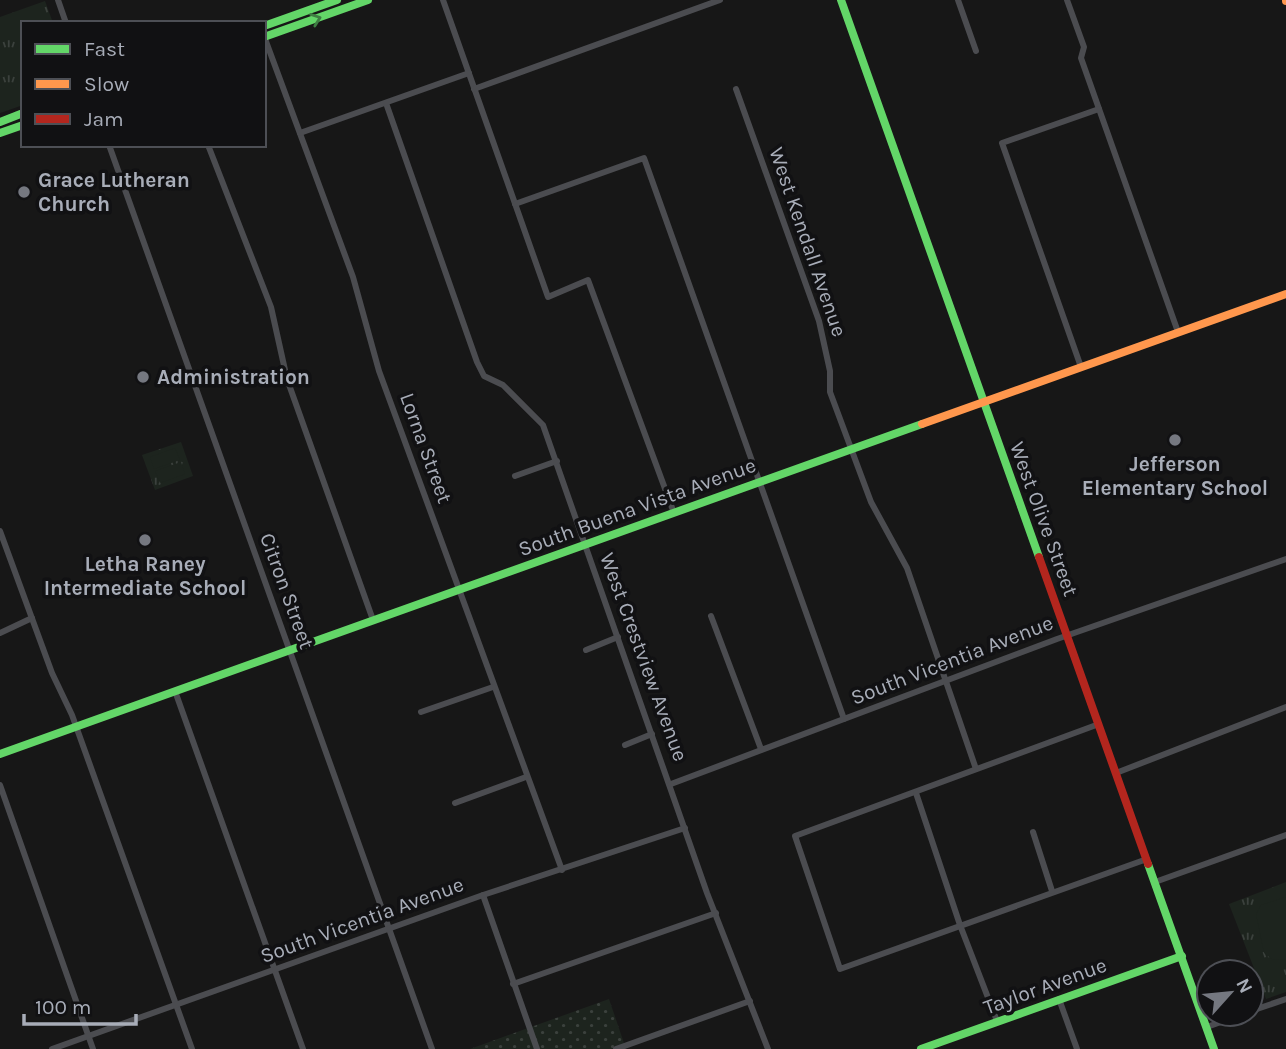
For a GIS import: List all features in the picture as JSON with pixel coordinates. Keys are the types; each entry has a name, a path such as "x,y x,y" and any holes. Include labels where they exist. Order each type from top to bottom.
{"street":[{"path":"58,0 65,21"},
{"path":"266,25 337,0"},
{"path":"266,36 368,0"},
{"path":"443,0 548,297 588,281 674,513"},
{"path":"474,89 720,0"},
{"name":"West Olive Street","path":"841,0 1195,994"},
{"path":"958,0 976,51"},
{"path":"1067,0 1084,47 1081,58 1178,332"},
{"name":"Lorna Street","path":"267,51 353,277 379,371 562,870"},
{"path":"300,133 469,73"},
{"name":"West Kendall Avenue","path":"736,89 819,321 830,370 830,392 871,502 907,568 976,769"},
{"name":"West Crestview Avenue","path":"386,103 477,362 484,376 503,385 543,425 685,828 768,1049"},
{"path":"1080,367 1002,143 1099,108"},
{"path":"0,122 21,114"},
{"path":"0,133 21,126"},
{"name":"Citron Street","path":"110,147 432,1049"},
{"path":"209,147 271,307 287,379 373,620"},
{"path":"515,204 644,158 845,719"},
{"name":"South Buena Vista Avenue","path":"0,754 1286,294"},
{"path":"515,476 557,461"},
{"path":"0,531 76,727 192,1049"},
{"name":"South Vicentia Avenue","path":"671,783 1067,635 1286,559"},
{"path":"712,616 761,749"},
{"path":"0,633 32,618"},
{"path":"586,650 618,637"},
{"path":"421,712 493,687"},
{"path":"175,691 303,1049"},
{"path":"1116,773 1286,707"},
{"path":"1099,724 795,836 840,969 1147,859"},
{"path":"625,745 652,734"},
{"path":"455,803 526,777"},
{"path":"0,785 93,1049"},
{"path":"915,793 960,925 997,1021"},
{"name":"South Vicentia Avenue","path":"52,1049 482,895 685,828"},
{"path":"1033,832 1052,891"},
{"path":"1155,882 1286,835"},
{"path":"482,895 537,1049"},
{"path":"513,984 716,913"},
{"name":"Taylor Avenue","path":"921,1049 1182,956"},
{"path":"1059,999 1077,1049"},
{"path":"1265,1006 1286,999"},
{"path":"616,1049 750,1001"},
{"name":"West Olive Street","path":"1206,1028 1214,1049"}],"green space":[{"path":"45,1 52,21 21,21 21,106 0,113 0,17"},
{"path":"181,442 193,476 155,490 142,455"},
{"path":"175,448 180,460 154,469 150,457"},
{"path":"181,462 185,474 160,483 155,471"},
{"path":"1286,882 1286,992 1266,999 1265,958 1250,958 1229,904"},
{"path":"1286,897 1286,959 1273,960 1264,953 1256,914 1261,905"},
{"path":"609,999 626,1049 470,1049"}],"traffic: fast":[{"path":"266,25 337,0"},
{"path":"266,36 368,0"},
{"path":"841,0 1039,557"},
{"path":"0,122 21,114"},
{"path":"0,133 21,126"},
{"path":"0,754 922,424"},
{"path":"1148,864 1214,1049"},
{"path":"921,1049 1182,956"}],"traffic: slow":[{"path":"922,424 1286,294"}],"traffic: jam":[{"path":"1039,557 1148,864"}],"place":[{"name":"Grace Lutheran Church","path":"24,192"},
{"name":"Administration","path":"143,377"},
{"name":"Jefferson Elementary School","path":"1175,440"},
{"name":"Letha Raney Intermediate School","path":"145,540"}]}
